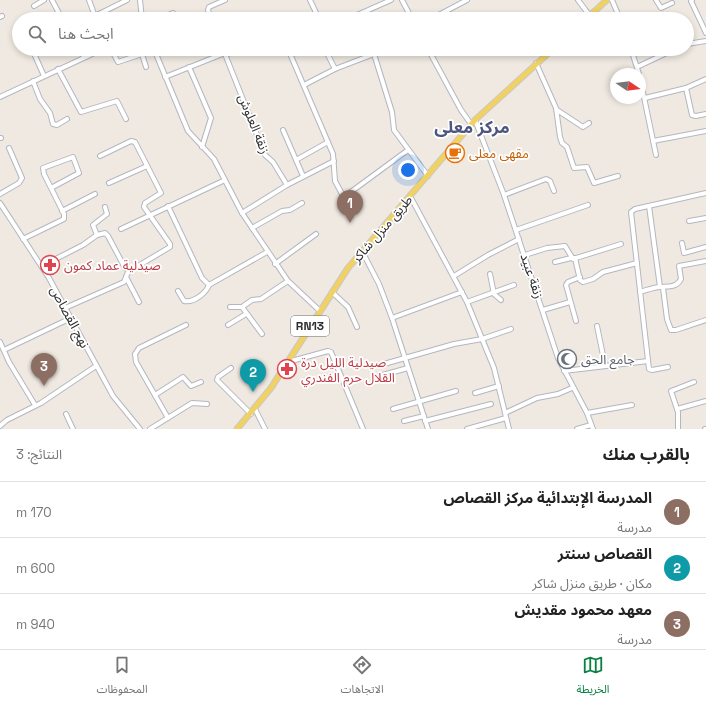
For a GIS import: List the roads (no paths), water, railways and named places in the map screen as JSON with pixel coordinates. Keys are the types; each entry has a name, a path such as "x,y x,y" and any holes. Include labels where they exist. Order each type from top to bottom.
{"main road":[{"path":"594,12 607,0"},
{"name":"طريق منزل شاكر","path":"237,429 255,409 288,362 332,292 362,251 473,122 544,56"}],"street":[{"path":"34,6 44,0"},
{"path":"52,0 58,12"},
{"path":"89,0 94,12"},
{"path":"106,12 127,0"},
{"path":"140,0 141,12"},
{"path":"208,12 209,7 225,0"},
{"path":"310,0 316,12"},
{"path":"364,12 391,0"},
{"path":"444,12 467,0"},
{"path":"578,0 585,12"},
{"path":"612,0 617,12"},
{"path":"656,0 660,8 672,3"},
{"path":"692,0 691,1 706,33"},
{"path":"404,1 409,12"},
{"path":"694,43 706,41"},
{"path":"35,56 44,76"},
{"path":"115,56 119,62 136,56"},
{"path":"143,56 146,67"},
{"path":"157,56 188,131 213,157 242,214 275,264 288,281 320,311"},
{"path":"165,77 215,56"},
{"name":"زنقة العلوش","path":"226,56 264,155 273,162 287,185"},
{"path":"291,56 333,154 336,185 339,191 345,195 408,150"},
{"path":"328,56 334,69"},
{"path":"304,85 334,69 369,56"},
{"path":"375,56 392,112 394,130 428,176"},
{"name":"زنقة عبيد","path":"432,56 461,110 473,122 504,195 564,371 587,413 592,427"},
{"path":"633,56 637,67 660,56"},
{"path":"0,97 84,57"},
{"path":"536,63 556,110 560,137 562,143 567,147 574,168 587,167 594,183 618,176"},
{"path":"189,67 211,118 202,147"},
{"path":"58,69 81,112 83,113 116,101 126,119"},
{"path":"646,98 686,88 706,79"},
{"path":"33,80 43,105 50,113 53,124 57,125 67,119"},
{"path":"686,88 692,115 696,116 706,114"},
{"path":"646,103 656,155"},
{"path":"556,110 583,127 589,123"},
{"path":"283,130 303,176"},
{"path":"653,141 706,131"},
{"path":"65,308 123,283 130,271 170,247 170,244 149,215 144,204 161,193 133,141 100,156"},
{"path":"296,160 328,142"},
{"path":"0,194 19,183 22,178 8,148"},
{"path":"23,239 64,220 62,210 51,188 42,168 73,157 80,173 51,188"},
{"path":"242,214 287,185 334,161"},
{"path":"109,183 147,166"},
{"path":"504,195 546,179 550,181 554,191"},
{"path":"122,229 225,180"},
{"path":"668,367 651,370 648,361 631,212 649,206 706,193"},
{"path":"62,210 95,194"},
{"path":"410,196 467,302 500,386 509,429"},
{"path":"252,228 282,211 290,210 302,203"},
{"path":"516,230 588,205"},
{"name":"نهج القصاص","path":"1,206 42,266 112,396 140,429"},
{"path":"168,206 202,278 209,285"},
{"path":"649,206 667,319 671,330 676,330 706,320"},
{"path":"97,235 93,225 107,214 105,207"},
{"path":"689,220 706,218"},
{"path":"42,266 103,233 107,234 125,268"},
{"path":"275,264 316,234"},
{"path":"454,276 488,255 519,239"},
{"path":"682,243 684,253 706,247"},
{"path":"555,262 621,244"},
{"path":"525,255 547,248 567,246 573,258 581,282 590,281 603,272 637,263"},
{"path":"362,251 379,284 392,318 428,429"},
{"path":"178,290 183,300 188,302 206,292 209,285 267,252"},
{"path":"640,292 662,287 671,287 679,283 679,266 706,261"},
{"path":"490,274 493,292 500,300"},
{"path":"126,277 139,302"},
{"path":"576,321 566,285 568,282 580,277"},
{"path":"230,306 242,307 252,300 261,299 288,281"},
{"path":"467,302 514,285"},
{"path":"332,292 348,307 357,327"},
{"path":"392,318 462,292"},
{"path":"543,310 570,302"},
{"path":"242,307 262,334"},
{"path":"228,325 246,314"},
{"path":"4,350 71,318"},
{"path":"168,418 136,362 135,352 139,348 186,325"},
{"path":"597,326 605,365"},
{"path":"384,364 405,357 482,339 511,329"},
{"path":"0,342 35,405"},
{"path":"288,362 328,350 330,351 363,429"},
{"path":"564,371 648,361"},
{"path":"0,426 7,420 35,405 96,366"},
{"path":"231,368 218,377 217,380 251,414"},
{"path":"378,376 408,368"},
{"path":"155,395 183,377 192,386 201,382"},
{"path":"678,429 677,409 671,391 694,382"},
{"path":"475,393 500,386"},
{"path":"505,413 542,396 558,394 572,388"},
{"path":"392,409 456,391"},
{"path":"677,409 706,401"},
{"path":"150,429 192,403 207,404"},
{"path":"404,421 425,419 491,404"},
{"path":"587,413 632,405"},
{"path":"255,409 265,429"},
{"path":"66,414 73,429"},
{"path":"467,429 506,418"},
{"path":"577,429 592,427"}],"place":[{"name":"مقهى معلى","path":"455,153"},
{"name":"المدرسة الإبتدائية مركز القصاص","path":"350,223"},
{"name":"صيدلية عماد كمون","path":"50,265"},
{"name":"جامع الحق","path":"567,359"},
{"name":"صيدلية الليل درة القلال حرم الفندري","path":"287,369"},
{"name":"معهد محمود مقديش","path":"44,386"},
{"name":"القصاص سنتر","path":"253,392"}],"district":[{"name":"مركز معلى","path":"472,127"}]}
